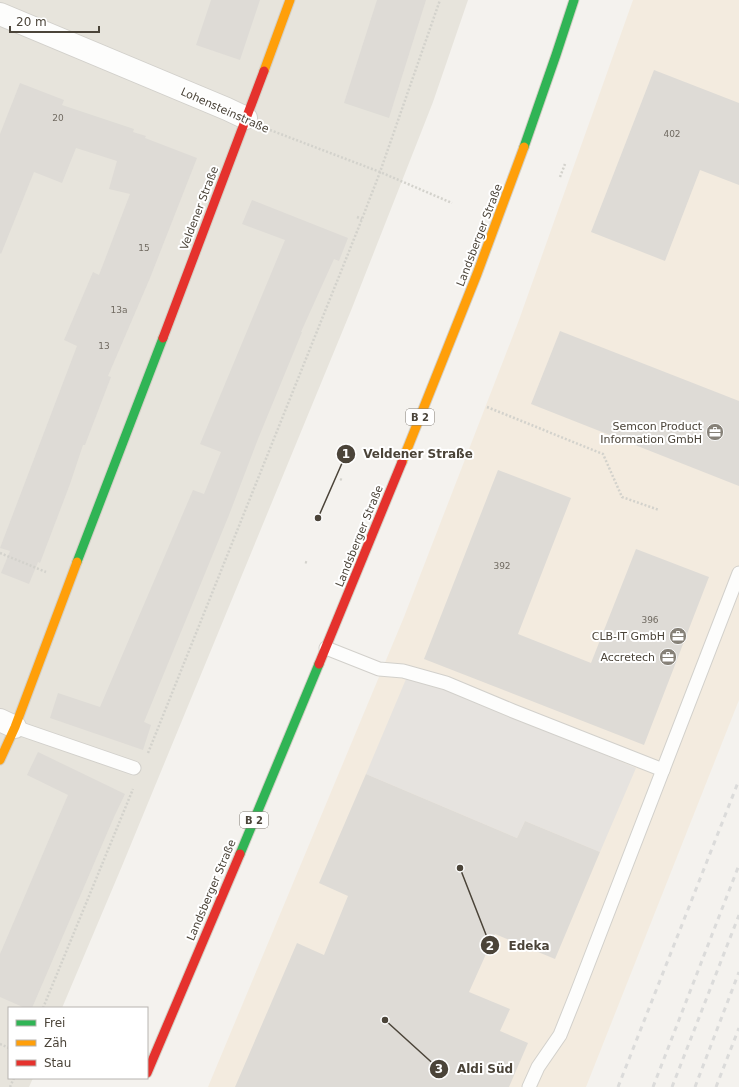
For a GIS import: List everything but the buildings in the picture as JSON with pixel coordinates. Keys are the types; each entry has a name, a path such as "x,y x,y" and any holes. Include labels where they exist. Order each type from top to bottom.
{"main road":[{"name":"Veldener Straße","path":"0,760 7,723 70,582 290,0"},
{"name":"Landsberger Straße","path":"148,1071 364,558 461,316 542,98 574,0"}],"street":[{"name":"Lohensteinstraße","path":"0,14 246,118"}],"lane":[{"path":"529,1087 538,1067 560,1034 739,574"},
{"path":"326,648 379,669 403,671 446,683 663,770"},
{"path":"7,723 134,768"}],"path":[{"path":"147,756 362,219 440,0"},
{"name":"Lohensteinstraße","path":"246,118 264,128 380,172 452,203"},
{"path":"560,177 565,164"},
{"path":"357,217 362,219"},
{"path":"487,407 603,454 622,497 659,510"},
{"path":"0,553 70,582"},
{"path":"43,1007 135,785"}],"shaded area":[{"path":"0,0 468,0 433,102 352,308 62,1007 8,1007 8,1079 33,1079 29,1087 0,1087"},
{"path":"633,0 739,0 739,700 586,1087 208,1087 404,617 519,320"},
{"path":"409,672 636,768 600,852 525,821 517,838 366,774"}],"railway":[{"path":"618,1087 739,780"},
{"path":"653,1087 739,865"},
{"path":"672,1087 739,915"},
{"path":"695,1087 739,972"},
{"path":"716,1087 739,1028"}],"traffic: fast":[{"path":"524,147 574,0"},
{"path":"77,562 163,338"},
{"path":"240,854 319,664"}],"traffic: slow":[{"path":"264,71 290,0"},
{"path":"402,462 477,274 524,147"},
{"path":"0,760 15,727 77,562"}],"traffic: jam":[{"path":"163,338 264,71"},
{"path":"319,664 402,462"},
{"path":"148,1071 240,854"}],"place":[{"name":"Semcon Product Information GmbH","path":"715,432"},
{"name":"Veldener Straße","path":"318,518"},
{"name":"CLB-IT GmbH","path":"678,636"},
{"name":"Accretech","path":"668,657"},
{"name":"Edeka","path":"460,868"},
{"name":"Aldi Süd","path":"385,1020"}]}
